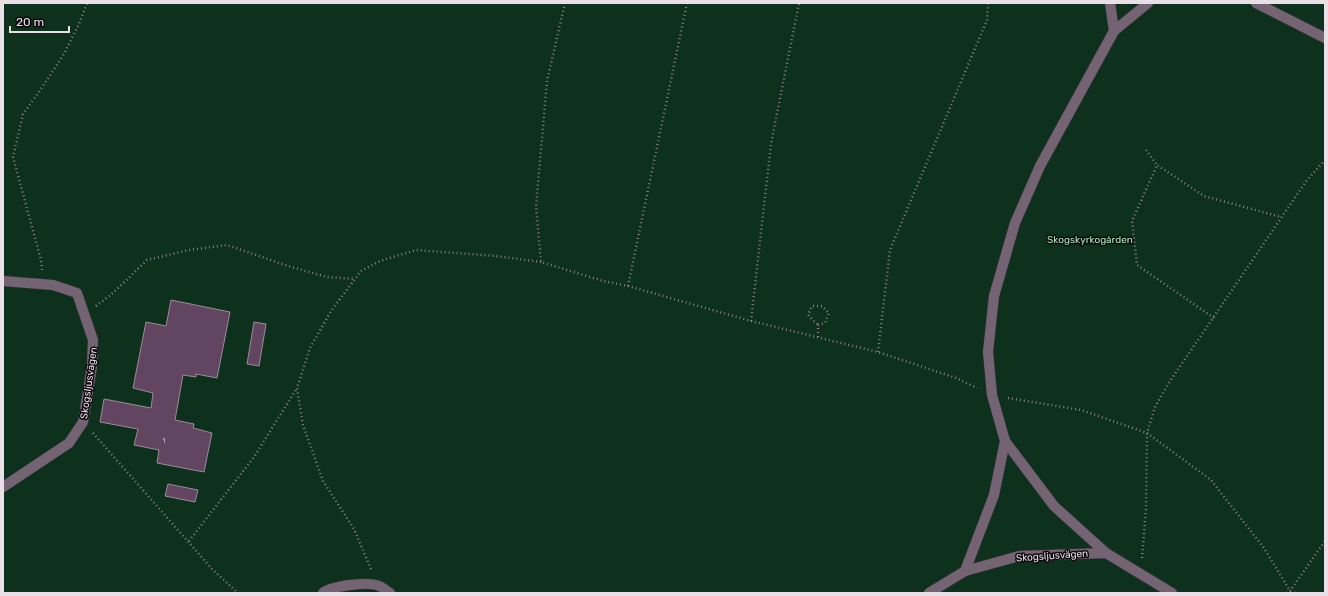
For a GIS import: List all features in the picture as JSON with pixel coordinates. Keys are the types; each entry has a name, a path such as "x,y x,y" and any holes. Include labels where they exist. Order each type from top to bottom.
{"street":[{"path":"1110,3 1114,31"},
{"path":"1148,3 1114,31 1040,166 1015,223 994,296 988,352 992,395 1005,441 1054,506 1106,553 1172,593"},
{"path":"1256,3 1325,38"},
{"name":"Skogsljusvägen","path":"3,281 53,285 77,293 93,340 92,366 83,422 69,443 3,487"},
{"path":"965,572 994,495 1005,441"},
{"name":"Skogsljusvägen","path":"929,593 965,572 1019,556 1106,553"},
{"path":"323,593 327,590 351,585 378,585 390,593"}],"path":[{"path":"42,284 41,260 13,157 23,114 64,54 80,24 88,3"},
{"path":"541,262 536,206 547,81 566,3"},
{"path":"628,286 687,3"},
{"path":"751,321 771,144 799,3"},
{"path":"878,352 890,250 987,20 988,3"},
{"path":"1146,150 1157,165 1204,196 1281,217"},
{"path":"1141,574 1146,509 1147,433 1155,407 1168,384 1281,217 1307,180 1325,160"},
{"path":"1157,165 1132,221 1137,265 1214,318"},
{"path":"85,315 113,293 147,260 189,250 227,245 288,266 327,277 355,279"},
{"path":"189,541 254,457 297,388 310,348 331,311 361,271 380,261 416,250 496,256 541,262 603,281 628,286 751,321 878,352 956,378 992,395 1081,410 1147,433 1211,480 1264,548 1288,592"},
{"path":"818,325 825,323 829,313 822,306 812,306 808,315 818,325 818,337"},
{"path":"297,388 302,425 323,481 354,529 378,585"},
{"path":"83,422 212,569 238,593"},
{"path":"1288,592 1325,541"},
{"path":"1288,592 1296,593"}],"green space":[{"name":"Skogskyrkogården","path":"3,3 1325,3 1325,593 3,593"}],"building":[{"path":"171,300 230,312 217,378 196,374 196,377 183,375 175,420 194,424 193,428 212,433 204,472 157,463 159,450 134,445 138,429 100,422 104,399 151,408 153,393 133,388 146,322 166,326"},
{"path":"254,322 266,324 259,366 247,364"},
{"path":"168,484 198,490 195,502 165,496"}]}
